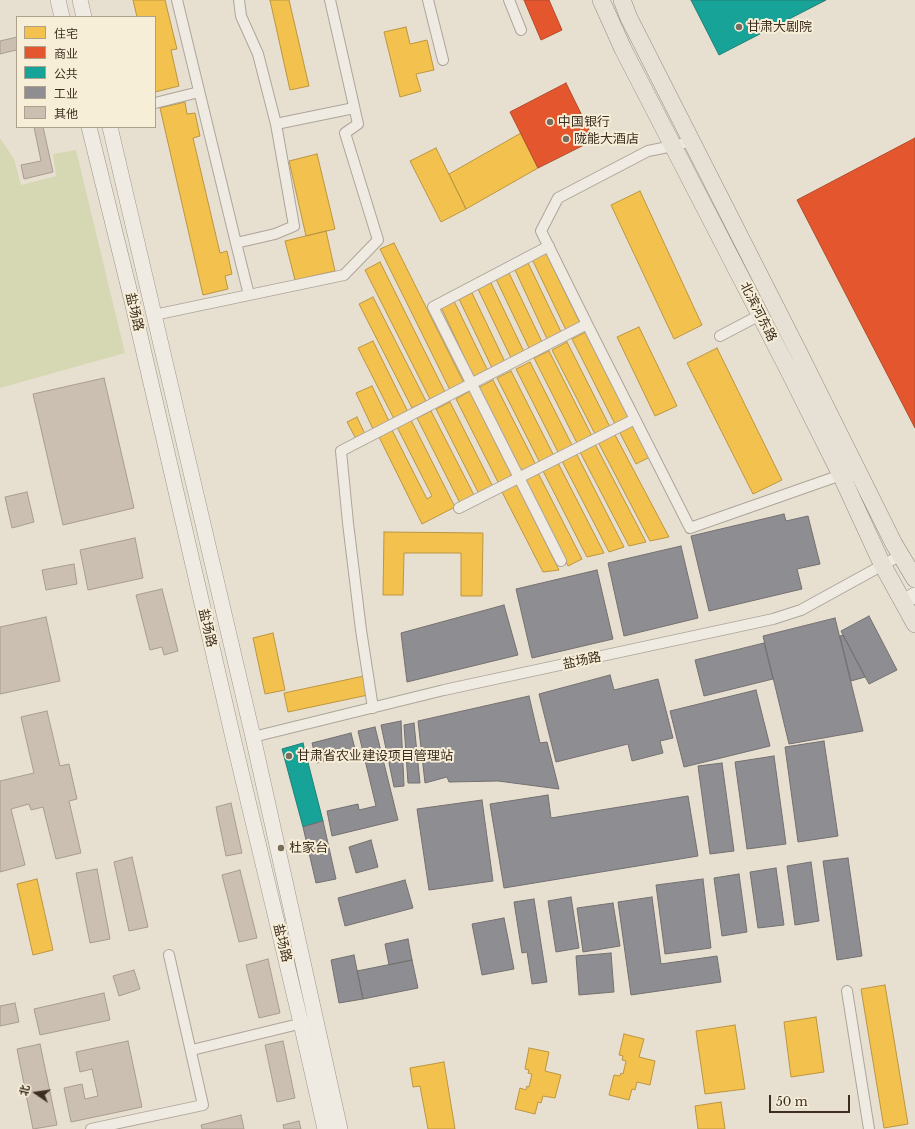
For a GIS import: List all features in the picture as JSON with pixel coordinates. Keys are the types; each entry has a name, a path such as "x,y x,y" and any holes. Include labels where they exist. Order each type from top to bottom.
{"main road":[{"path":"58,0 62,16"},
{"path":"80,0 84,16"},
{"name":"北滨河东路","path":"601,0 623,49 841,475 882,564 905,596 915,624"},
{"name":"北滨河东路","path":"622,0 629,18 800,353 894,544 915,579"},
{"name":"盐场路","path":"89,128 132,301 234,742 308,1022 340,1129"},
{"name":"盐场路","path":"110,128 253,737 308,1022 325,1129"},
{"path":"905,596 915,579"}],"street":[{"path":"177,0 249,295"},
{"path":"236,243 275,234 294,226 276,124 258,54 241,16 239,0"},
{"path":"154,316 344,275 378,240 346,133 358,124 330,0"},
{"path":"428,0 443,60"},
{"path":"509,0 521,30"},
{"path":"156,103 200,92"},
{"path":"276,124 354,108"},
{"path":"692,141 648,151 558,198 541,231 690,528 841,475"},
{"path":"549,246 433,307 561,561"},
{"path":"720,336 760,315"},
{"path":"373,708 361,630 341,451 587,324"},
{"path":"459,508 635,419"},
{"name":"盐场路","path":"253,737 444,690 773,619 801,610 882,564 901,555"},
{"path":"91,1129 203,1105 192,1050 169,955"},
{"path":"847,991 869,1129"},
{"path":"192,1050 308,1022"}],"green space":[{"path":"0,138 14,159 21,185 56,176 53,154 76,150 125,353 0,388"}],"building: 住宅":[{"path":"133,0 165,0 177,49 171,50 179,86 156,92 156,16 137,16"},
{"path":"270,0 289,0 309,86 290,90"},
{"path":"406,27 410,44 427,40 434,70 416,74 421,91 400,97 384,32"},
{"path":"185,102 187,114 195,113 200,136 193,138 220,253 227,251 232,274 225,276 228,289 203,295 160,108"},
{"path":"521,133 538,168 466,209 449,174"},
{"path":"436,148 466,209 441,222 410,161"},
{"path":"317,154 335,229 306,236 289,161"},
{"path":"640,191 702,325 674,339 611,205"},
{"path":"326,231 335,271 295,280 285,241"},
{"path":"394,243 464,383 450,390 380,249"},
{"path":"546,253 580,323 566,330 532,259"},
{"path":"380,262 445,392 430,399 365,270"},
{"path":"528,263 562,334 548,341 515,270"},
{"path":"509,273 543,344 530,350 496,279"},
{"path":"491,283 525,354 512,360 478,289"},
{"path":"472,293 506,364 493,370 459,299"},
{"path":"373,297 426,401 412,408 359,304"},
{"path":"454,301 488,371 474,378 441,307"},
{"path":"639,327 677,406 655,416 617,337"},
{"path":"586,332 630,419 616,426 572,339"},
{"path":"373,341 408,412 394,419 358,348"},
{"path":"567,342 611,429 596,436 552,350"},
{"path":"717,348 782,480 753,494 687,363"},
{"path":"549,351 593,438 578,445 534,358"},
{"path":"530,362 574,449 560,456 516,369"},
{"path":"511,371 555,458 541,465 497,378"},
{"path":"493,380 537,467 522,475 478,388"},
{"path":"372,386 389,421 373,429 356,393"},
{"path":"470,391 514,478 500,486 456,399"},
{"path":"450,402 494,489 480,496 436,409"},
{"path":"431,411 475,497 461,505 417,418"},
{"path":"357,417 365,434 356,439 347,422"},
{"path":"411,420 455,507 422,524 379,437 392,430 427,499 432,496 397,427"},
{"path":"633,424 650,457 636,464 619,431"},
{"path":"614,433 669,537 650,541 598,442"},
{"path":"595,444 646,542 629,546 580,452"},
{"path":"576,453 624,547 609,552 562,461"},
{"path":"558,463 604,553 587,557 543,471"},
{"path":"538,473 582,559 568,566 525,480"},
{"path":"517,484 559,570 543,572 502,492"},
{"path":"384,532 483,533 482,596 461,596 461,553 404,553 403,595 383,595"},
{"path":"273,633 285,690 265,694 253,638"},
{"path":"364,676 368,695 288,712 284,693"},
{"path":"37,879 53,950 33,955 17,884"},
{"path":"885,985 908,1124 884,1128 861,989"},
{"path":"816,1017 824,1072 791,1077 784,1022"},
{"path":"735,1025 745,1089 705,1094 696,1031"},
{"path":"624,1034 644,1039 639,1057 655,1061 650,1085 637,1082 635,1090 632,1089 629,1100 609,1095 614,1075 620,1076 621,1073 623,1074 626,1061 622,1060 623,1056 619,1055"},
{"path":"529,1048 549,1052 545,1071 561,1075 555,1098 543,1096 541,1103 538,1102 535,1114 515,1109 520,1088 526,1090 527,1086 529,1087 532,1074 528,1073 529,1070 525,1069"},
{"path":"444,1062 455,1129 428,1129 420,1086 413,1087 410,1068"},
{"path":"721,1102 725,1129 698,1129 695,1106"}],"building: 商业":[{"path":"524,0 549,0 562,30 541,40"},
{"name":"中国银行","path":"566,83 594,140 538,168 510,112"},
{"path":"915,138 915,428 797,200"}],"building: 公共":[{"name":"甘肃大剧院","path":"691,0 826,0 719,55"},
{"path":"303,743 323,821 303,827 282,749"}],"building: 工业":[{"path":"784,514 786,521 808,516 820,564 797,569 802,589 709,611 691,536"},
{"path":"681,546 698,618 624,636 608,563"},
{"path":"597,570 613,639 532,658 516,589"},
{"path":"504,605 518,655 407,682 401,633"},
{"path":"869,616 897,670 869,684 841,631"},
{"path":"835,618 863,731 789,744 763,636"},
{"path":"843,635 865,677 851,681 840,636"},
{"path":"764,643 773,679 704,696 695,660"},
{"path":"610,675 614,690 658,679 673,738 660,741 663,753 632,761 628,744 556,762 539,694"},
{"path":"756,690 770,746 684,767 670,711"},
{"path":"529,696 540,743 547,742 559,789 498,781 449,782 447,777 425,783 418,721"},
{"path":"401,721 404,786 394,787 381,725"},
{"path":"414,723 420,783 408,783 404,725"},
{"path":"375,727 398,820 332,836 327,811 358,804 359,810 376,806 358,731"},
{"path":"351,733 356,753 317,763 312,743"},
{"path":"824,741 838,836 798,842 785,747"},
{"path":"774,756 786,844 747,849 735,762"},
{"path":"722,763 734,851 710,854 698,766"},
{"path":"548,795 551,818 688,796 698,856 504,888 490,804"},
{"path":"482,800 493,881 429,890 417,809"},
{"path":"323,821 336,879 316,883 303,827"},
{"path":"371,840 378,867 356,873 349,847"},
{"path":"848,858 862,956 837,960 823,861"},
{"path":"811,862 819,921 795,925 787,866"},
{"path":"776,868 784,925 758,928 750,872"},
{"path":"739,874 747,932 722,936 714,878"},
{"path":"703,879 711,948 665,954 656,885"},
{"path":"405,880 413,908 345,926 338,898"},
{"path":"571,897 579,948 556,952 548,901"},
{"path":"652,897 661,964 717,956 721,982 631,995 618,902"},
{"path":"534,899 547,982 532,984 527,952 522,953 514,902"},
{"path":"613,903 620,946 583,952 577,908"},
{"path":"504,918 514,969 482,975 472,924"},
{"path":"408,939 412,960 389,965 385,944"},
{"path":"611,953 614,992 579,995 576,956"},
{"path":"354,955 363,999 339,1003 331,960"},
{"path":"412,960 418,988 363,999 357,971"}],"building: 其他":[{"path":"16,37 16,50 0,54 0,41"},
{"path":"34,128 43,128 53,172 24,179 21,165 41,161"},
{"path":"104,378 134,508 63,525 33,394"},
{"path":"27,492 34,522 12,528 5,497"},
{"path":"135,538 143,578 88,590 80,550"},
{"path":"74,564 77,584 46,590 42,570"},
{"path":"162,589 178,651 164,655 162,647 150,650 136,595"},
{"path":"46,617 60,681 0,694 0,627"},
{"path":"47,711 60,766 69,764 77,799 69,801 81,853 56,859 43,807 31,810 29,804 11,809 25,865 0,872 0,781 34,773 21,717"},
{"path":"231,803 242,853 226,856 216,807"},
{"path":"132,857 148,927 129,931 114,862"},
{"path":"97,869 110,939 90,943 76,873"},
{"path":"240,870 257,938 239,942 222,875"},
{"path":"268,959 280,1013 259,1018 246,965"},
{"path":"134,970 140,989 119,996 113,976"},
{"path":"104,993 110,1020 40,1035 34,1009"},
{"path":"15,1003 19,1022 0,1026 0,1006"},
{"path":"128,1041 142,1107 71,1122 64,1088 82,1084 85,1099 98,1096 92,1069 80,1072 76,1052"},
{"path":"283,1041 295,1098 277,1102 265,1045"},
{"path":"40,1044 57,1125 33,1129 17,1049"},
{"path":"241,1115 244,1129 202,1129 201,1125"},
{"path":"299,1121 301,1129 284,1129 283,1125"}],"place":[{"name":"甘肃大剧院","path":"739,27"},
{"name":"中国银行","path":"550,122"},
{"name":"陇能大酒店","path":"566,139"},
{"name":"甘肃省农业建设项目管理站","path":"289,756"},
{"name":"杜家台","path":"281,848"}]}
